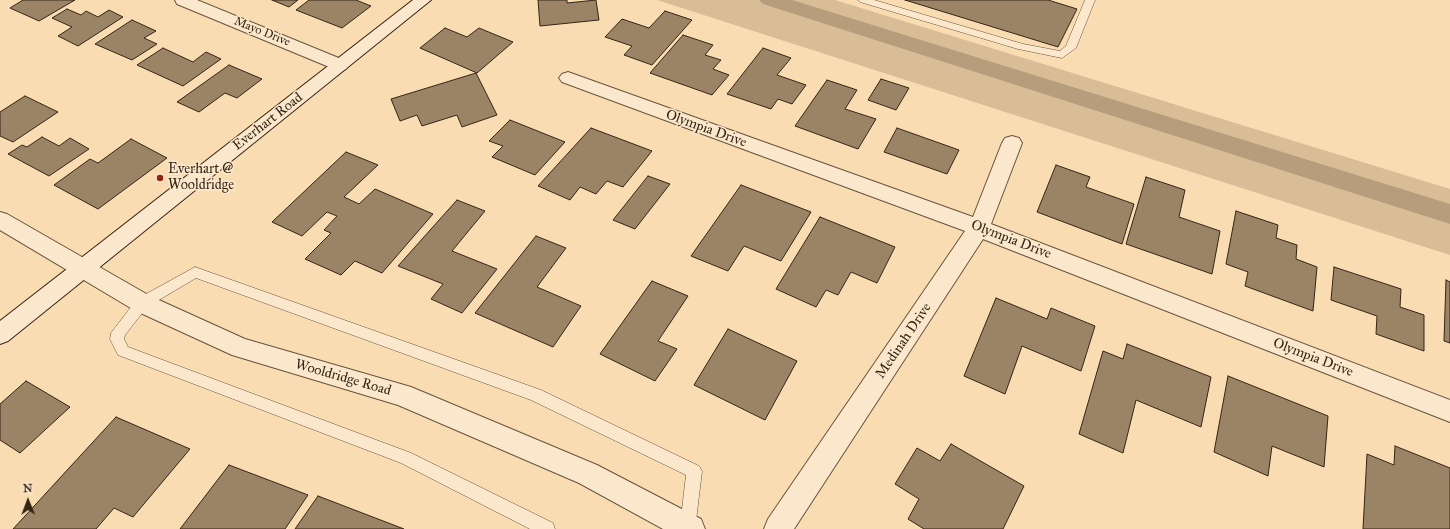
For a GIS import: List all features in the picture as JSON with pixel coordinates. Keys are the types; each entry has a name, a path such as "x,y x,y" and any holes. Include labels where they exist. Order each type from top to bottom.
{"street":[{"name":"Mayo Drive","path":"183,0 340,64"},
{"name":"Everhart Road","path":"0,334 340,64 423,0"},
{"name":"Olympia Drive","path":"568,78 979,228 1450,411"},
{"name":"Medinah Drive","path":"778,529 979,228 1012,143"},
{"name":"Wooldridge Road","path":"0,220 142,303 240,348 402,395 588,474 690,528"}],"lane":[{"path":"863,0 1022,47 1062,55 1071,48 1090,0"},
{"path":"547,529 406,458 124,350 116,339 118,333 142,303 195,272 536,396 694,471 690,528"}],"shaded area":[{"path":"657,0 835,0 1450,189 1450,255"}],"building":[{"path":"23,0 75,0 39,21 10,8"},
{"path":"272,0 298,0 289,7"},
{"path":"309,0 356,0 371,6 342,28 296,10"},
{"path":"538,0 567,0 567,3 596,0 599,20 540,26"},
{"path":"905,0 1048,0 1077,9 1058,47"},
{"path":"67,9 81,15 86,11 98,17 109,10 123,17 78,46 58,36 72,27 52,18"},
{"path":"665,11 692,20 652,65 624,55 632,46 605,37 622,19 649,28"},
{"path":"132,20 156,31 144,38 157,44 132,60 95,44"},
{"path":"445,28 467,37 479,28 513,42 477,73 420,48"},
{"path":"683,35 713,45 705,55 721,60 713,69 729,75 712,95 650,73"},
{"path":"163,48 193,62 206,52 221,59 183,86 137,65"},
{"path":"763,48 791,58 777,75 806,85 792,104 778,99 771,109 727,94"},
{"path":"229,65 262,79 237,98 225,93 199,112 177,102"},
{"path":"476,73 497,115 462,127 457,115 422,126 417,115 400,121 391,99"},
{"path":"881,79 909,88 896,110 868,100"},
{"path":"827,80 857,90 845,109 876,119 858,149 795,126"},
{"path":"25,96 58,112 13,142 0,136 0,112"},
{"path":"510,120 565,142 535,175 492,157 503,146 489,141"},
{"path":"591,128 652,151 623,187 607,181 596,194 580,187 570,200 538,186"},
{"path":"897,128 959,150 947,174 884,152"},
{"path":"42,137 59,146 70,138 89,149 49,176 8,154 22,145 27,147"},
{"path":"131,139 167,158 98,209 54,185 90,159 98,163"},
{"path":"346,152 378,165 344,197 359,204 375,189 433,214 382,273 355,261 341,275 305,259 331,233 324,230 337,216 327,212 302,236 272,222"},
{"path":"1056,165 1090,177 1086,187 1134,204 1122,244 1037,212"},
{"path":"648,176 670,184 635,229 613,220"},
{"path":"1146,177 1185,190 1179,217 1220,231 1212,274 1126,244"},
{"path":"741,185 811,212 781,261 744,246 728,271 691,256"},
{"path":"457,200 485,211 452,251 497,269 462,313 431,299 443,284 398,266"},
{"path":"1236,211 1278,225 1276,238 1297,245 1296,259 1317,267 1313,311 1245,286 1248,272 1226,264"},
{"path":"820,217 895,247 877,283 851,272 838,295 826,290 816,307 776,289"},
{"path":"536,236 566,248 537,287 581,306 553,347 475,313"},
{"path":"1334,267 1401,289 1400,307 1424,315 1424,351 1376,334 1377,316 1331,300"},
{"path":"1446,280 1450,282 1450,343 1444,341"},
{"path":"652,281 688,296 658,341 677,349 655,381 600,354"},
{"path":"996,298 1047,319 1051,308 1095,326 1081,371 1022,346 1005,394 964,376"},
{"path":"728,329 797,361 765,420 694,385"},
{"path":"1127,344 1211,377 1201,427 1136,400 1123,453 1079,434 1103,351 1123,359"},
{"path":"1228,376 1328,416 1324,467 1272,446 1268,476 1214,452"},
{"path":"26,381 70,407 20,453 0,440 0,404"},
{"path":"116,417 190,449 133,517 114,508 96,529 13,529"},
{"path":"951,444 1024,486 1003,529 924,529 908,519 919,499 895,484 917,448 940,461"},
{"path":"1395,446 1450,468 1450,529 1363,529 1367,454 1394,465"},
{"path":"229,465 308,495 285,529 180,529"},
{"path":"318,496 404,529 295,529"}],"waterway":[{"path":"770,0 1450,214"}],"place":[{"name":"Everhart @ Wooldridge","path":"160,178"}]}
